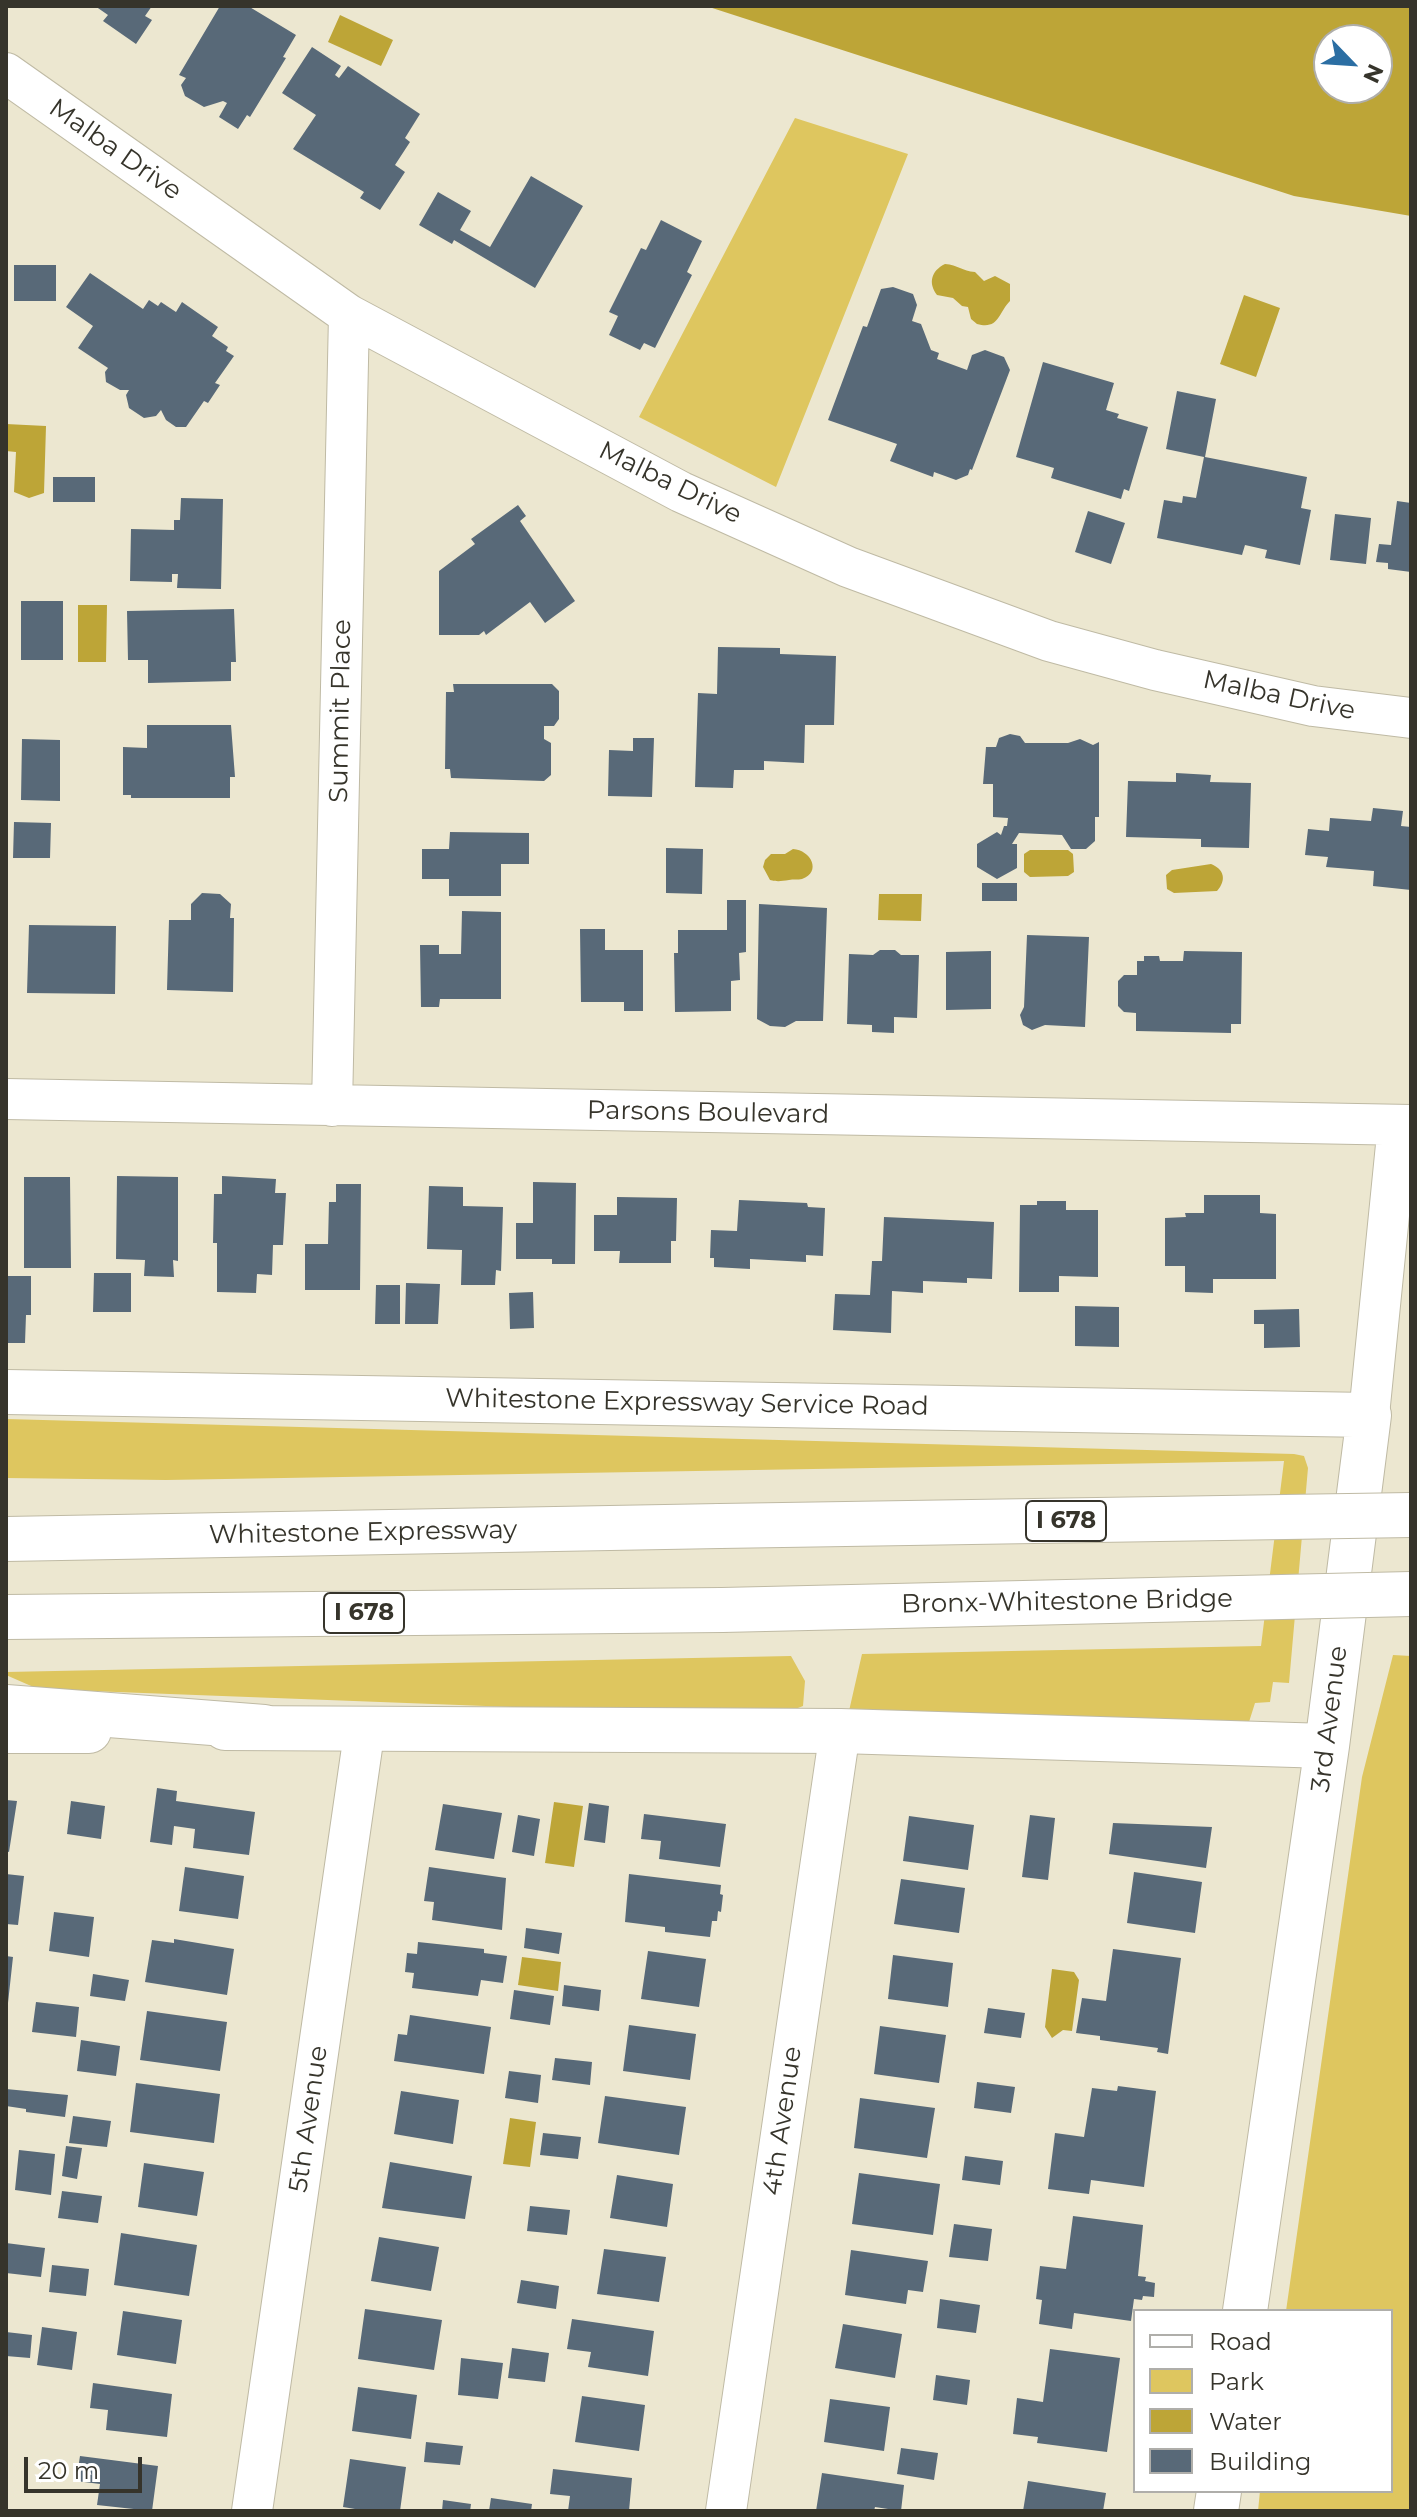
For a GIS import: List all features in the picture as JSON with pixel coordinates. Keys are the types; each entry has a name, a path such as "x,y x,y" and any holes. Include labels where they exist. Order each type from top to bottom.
{"main road":[{"name":"Whitestone Expressway Service Road","path":"6,1392 1369,1415"},
{"name":"3rd Avenue","path":"1245,2309 1327,1746 1369,1415"},
{"name":"Whitestone Expressway","path":"6,1539 1411,1515"},
{"name":"Bronx-Whitestone Bridge","path":"6,1617 722,1610 1411,1594"},
{"path":"6,1707 264,1727"},
{"path":"6,1731 365,1727 840,1731 1327,1746"}],"street":[{"name":"Malba Drive","path":"6,73 349,315 681,492 848,567 1049,641 1155,670 1313,706 1411,718"},
{"name":"Summit Place","path":"332,1106 349,315"},
{"name":"Parsons Boulevard","path":"6,1099 1404,1125"},
{"name":"3rd Avenue","path":"1369,1415 1404,1125"},
{"name":"5th Avenue","path":"252,2511 365,1727"},
{"name":"4th Avenue","path":"726,2511 840,1731"}],"green space":[{"path":"795,118 908,154 776,487 639,417"},
{"path":"6,1419 1304,1456 1308,1468 1289,1683 1273,1682 1270,1702 1255,1703 1249,1722 849,1711 862,1654 1261,1646 1284,1461 166,1480 6,1478"},
{"path":"1393,1655 1411,1656 1411,2511 1258,2511 1260,2493 1393,2493 1393,2309 1286,2309 1362,1777"},
{"path":"791,1656 805,1681 803,1706 775,1717 38,1689 6,1675 6,1672"}],"water":[{"path":"706,6 1411,6 1411,216 1294,196"},
{"path":"340,15 393,40 381,66 328,42"},
{"path":"945,264 975,272 984,281 995,276 1010,284 1010,301 994,323 977,324 971,319 968,307 953,298 937,295 932,278"},
{"path":"1244,295 1280,308 1256,377 1220,364"},
{"path":"6,424 46,426 44,493 29,498 14,492 16,452 6,451"},
{"path":"78,605 107,605 106,662 78,662"},
{"path":"793,849 809,857 812,872 802,879 770,880 763,867 765,860 771,854 785,854"},
{"path":"1030,850 1068,850 1073,854 1074,872 1068,876 1030,877 1024,872 1024,854"},
{"path":"1211,864 1223,875 1217,891 1174,893 1167,889 1166,875 1172,870"},
{"path":"879,894 922,894 921,921 878,920"},
{"path":"554,1802 583,1806 574,1867 545,1863"},
{"path":"522,1957 561,1962 558,1991 518,1985"},
{"path":"1052,1969 1074,1972 1079,1980 1072,2031 1063,2030 1052,2038 1045,2027"},
{"path":"510,2118 536,2122 530,2167 503,2164"}],"building":[{"path":"95,6 152,6 145,16 152,20 136,44 103,21 108,15"},
{"path":"220,6 248,6 296,35 283,57 286,58 250,117 247,115 238,129 219,117 227,103 223,101 204,107 185,96 181,85 186,78 179,75"},
{"path":"312,47 341,66 335,75 339,78 348,66 420,114 405,138 410,142 395,165 405,172 380,210 360,198 364,192 293,149 316,115 282,93"},
{"path":"531,176 583,206 535,288 454,240 452,244 419,225 438,192 471,211 460,230 490,247"},
{"path":"661,220 702,241 687,272 692,275 655,348 644,343 640,350 609,335 618,316 609,312 641,248 646,250"},
{"path":"14,265 56,265 56,301 14,301"},
{"path":"90,273 143,309 149,300 158,306 161,302 176,312 182,302 218,327 212,336 228,347 226,351 234,356 215,383 220,385 208,403 204,401 186,427 176,427 166,420 161,410 156,416 144,418 129,408 126,395 129,390 120,390 106,382 105,372 108,368 78,348 93,326 66,307"},
{"path":"893,287 913,294 917,305 912,321 921,324 931,350 939,353 937,359 967,370 972,355 985,350 1004,357 1010,370 972,470 956,480 934,472 933,477 890,461 897,444 828,420 863,326 867,327 881,289"},
{"path":"1043,362 1114,383 1106,410 1119,414 1117,418 1148,427 1129,491 1124,489 1121,499 1051,478 1054,468 1016,457"},
{"path":"1177,391 1216,399 1205,457 1307,477 1301,508 1311,510 1300,565 1265,558 1267,550 1245,545 1242,555 1157,538 1164,500 1182,503 1183,496 1196,498 1204,457 1166,449"},
{"path":"53,477 95,477 95,502 53,502"},
{"path":"181,498 223,499 221,589 177,588 178,574 172,574 172,582 130,581 131,529 174,530 174,520 180,520"},
{"path":"1397,501 1411,503 1411,572 1388,569 1388,563 1376,562 1379,544 1391,545"},
{"path":"518,505 526,516 520,521 575,601 545,623 530,602 486,635 484,631 479,635 439,635 439,571 475,544 471,539"},
{"path":"1088,511 1125,523 1111,564 1075,552"},
{"path":"1335,514 1371,518 1366,564 1330,560"},
{"path":"21,601 63,601 63,660 21,660"},
{"path":"234,609 236,662 231,662 231,681 148,683 148,660 128,660 127,611"},
{"path":"718,647 780,648 780,654 836,656 834,725 805,725 804,763 764,761 764,770 734,770 733,788 695,787 698,693 717,694"},
{"path":"453,684 552,684 559,691 559,719 554,726 544,726 544,739 551,743 551,775 544,781 451,778 450,769 445,769 446,692 454,692"},
{"path":"147,725 231,725 235,777 230,777 230,798 131,798 131,795 123,795 123,747 147,748"},
{"path":"1010,734 1020,736 1025,743 1068,743 1080,739 1093,745 1099,742 1099,817 1095,817 1095,841 1086,849 1071,849 1062,835 1019,833 1012,844 1017,844 1017,868 997,879 977,867 977,844 997,832 1001,835 1004,826 1007,826 1008,818 993,817 993,784 983,784 986,747 996,747 999,738"},
{"path":"633,738 654,738 652,797 608,796 609,750 633,751"},
{"path":"22,739 60,740 60,801 21,800"},
{"path":"1176,773 1211,775 1210,782 1251,783 1249,848 1201,847 1201,839 1126,837 1128,781 1176,782"},
{"path":"1373,808 1403,811 1401,826 1411,827 1411,890 1373,886 1374,871 1326,867 1328,857 1305,855 1308,829 1329,831 1330,818 1371,821"},
{"path":"14,822 51,823 50,858 13,858"},
{"path":"450,832 529,833 529,864 501,864 501,896 449,896 449,879 422,879 422,849 449,849"},
{"path":"666,848 703,849 702,894 666,893"},
{"path":"982,883 1017,883 1017,901 982,901"},
{"path":"202,893 220,894 231,904 230,918 234,918 233,992 167,990 169,920 191,920 191,904"},
{"path":"727,900 746,900 746,952 739,953 740,980 731,981 731,1011 675,1012 674,953 678,953 678,930 727,930"},
{"path":"759,904 827,908 823,1021 796,1021 785,1027 770,1026 757,1019"},
{"path":"462,911 501,912 501,999 440,999 439,1007 421,1007 420,945 439,945 439,954 461,954"},
{"path":"29,925 116,926 115,994 27,993"},
{"path":"580,929 605,929 605,950 643,950 643,1011 624,1011 624,1002 581,1002"},
{"path":"1027,935 1089,937 1085,1027 1045,1025 1032,1030 1023,1025 1020,1015 1024,1007"},
{"path":"880,950 919,955 917,1018 894,1017 894,1033 872,1032 872,1025 847,1024 849,954 873,955"},
{"path":"991,951 991,1009 946,1010 946,952"},
{"path":"1184,951 1242,952 1241,1024 1231,1024 1231,1033 1136,1031 1136,1013 1124,1012 1118,1006 1118,981 1124,975 1137,975 1137,961 1144,961 1144,956 1159,956 1160,961 1183,961"},
{"path":"117,1176 178,1177 178,1261 173,1260 174,1277 144,1276 145,1260 116,1259"},
{"path":"222,1176 276,1179 275,1193 286,1193 283,1245 273,1245 272,1275 257,1274 256,1293 217,1292 217,1243 213,1243 214,1194 222,1194"},
{"path":"24,1177 70,1177 71,1268 24,1268"},
{"path":"533,1182 576,1183 575,1264 552,1264 552,1259 516,1259 516,1223 533,1223"},
{"path":"336,1184 361,1184 360,1290 305,1290 305,1244 328,1244 329,1202 336,1202"},
{"path":"429,1186 463,1187 463,1206 503,1207 501,1271 496,1270 495,1285 461,1285 462,1250 427,1249"},
{"path":"1204,1195 1260,1195 1260,1213 1276,1214 1276,1279 1213,1279 1213,1293 1185,1292 1185,1266 1165,1266 1165,1218 1186,1217 1185,1213 1204,1213"},
{"path":"617,1197 677,1198 676,1241 671,1241 671,1263 619,1263 620,1251 594,1251 594,1215 617,1215"},
{"path":"739,1200 807,1203 808,1207 825,1208 823,1256 806,1255 806,1262 750,1259 750,1269 714,1267 714,1258 710,1258 711,1230 737,1231"},
{"path":"1037,1201 1066,1201 1066,1210 1098,1210 1098,1277 1059,1276 1059,1292 1019,1292 1020,1205 1037,1205"},
{"path":"884,1217 994,1222 992,1279 967,1278 967,1283 923,1281 923,1293 892,1291 891,1333 833,1330 835,1294 870,1295 872,1261 882,1261"},
{"path":"94,1273 131,1273 131,1312 93,1312"},
{"path":"6,1276 31,1276 31,1315 26,1315 25,1343 6,1343"},
{"path":"406,1283 440,1284 438,1324 405,1324"},
{"path":"376,1285 400,1285 400,1324 375,1324"},
{"path":"533,1292 534,1328 510,1329 509,1293"},
{"path":"1075,1306 1119,1307 1119,1347 1075,1346"},
{"path":"1299,1309 1300,1347 1264,1348 1264,1324 1254,1324 1254,1310"},
{"path":"157,1788 177,1791 176,1801 255,1812 249,1855 193,1848 195,1829 174,1826 172,1845 150,1842"},
{"path":"6,1800 17,1801 9,1852 6,1851"},
{"path":"71,1801 105,1806 101,1839 67,1834"},
{"path":"589,1803 609,1806 605,1843 584,1840"},
{"path":"443,1804 502,1813 494,1859 435,1850"},
{"path":"644,1814 726,1824 720,1867 659,1859 661,1841 641,1839"},
{"path":"518,1815 540,1819 534,1856 512,1852"},
{"path":"1030,1815 1055,1818 1048,1880 1022,1877"},
{"path":"909,1816 974,1825 968,1870 903,1861"},
{"path":"1113,1823 1212,1827 1206,1868 1109,1854"},
{"path":"185,1867 244,1876 238,1919 179,1911"},
{"path":"429,1867 506,1878 502,1930 432,1920 434,1902 424,1901"},
{"path":"1134,1872 1202,1882 1195,1933 1127,1923"},
{"path":"6,1874 24,1876 18,1925 6,1924"},
{"path":"629,1874 721,1885 721,1912 718,1911 717,1921 712,1921 710,1937 665,1932 665,1927 625,1922"},
{"path":"901,1879 965,1888 959,1933 894,1924"},
{"path":"54,1912 94,1917 89,1957 49,1951"},
{"path":"526,1928 562,1933 559,1954 524,1948"},
{"path":"174,1939 234,1949 227,1995 145,1982 152,1940 174,1943"},
{"path":"418,1942 484,1949 484,1953 507,1956 503,1983 481,1980 478,1996 412,1988 414,1973 405,1972 407,1953 417,1954"},
{"path":"1113,1949 1181,1958 1168,2054 1157,2052 1158,2048 1100,2040 1100,2036 1076,2033 1082,1998 1106,2001"},
{"path":"648,1951 706,1959 699,2007 641,1999"},
{"path":"893,1955 953,1963 948,2007 888,1999"},
{"path":"6,1956 13,1957 8,2003 6,2003"},
{"path":"93,1974 129,1980 125,2001 90,1996"},
{"path":"564,1985 601,1990 599,2011 562,2006"},
{"path":"514,1990 554,1996 550,2025 510,2019"},
{"path":"36,2002 79,2007 76,2037 32,2032"},
{"path":"988,2008 1025,2013 1021,2038 984,2033"},
{"path":"147,2011 227,2022 220,2071 140,2060"},
{"path":"410,2015 491,2027 484,2074 394,2061 398,2034 407,2035"},
{"path":"629,2025 696,2034 690,2080 623,2071"},
{"path":"880,2026 946,2035 939,2083 874,2074"},
{"path":"81,2040 120,2046 116,2076 77,2071"},
{"path":"555,2058 592,2062 590,2085 552,2080"},
{"path":"509,2071 541,2075 538,2103 505,2098"},
{"path":"977,2082 1015,2087 1011,2113 974,2108"},
{"path":"136,2083 220,2094 214,2143 130,2132"},
{"path":"1118,2086 1156,2091 1144,2187 1091,2180 1089,2194 1048,2189 1055,2133 1084,2137 1092,2088 1117,2091"},
{"path":"6,2089 68,2095 65,2117 6,2106"},
{"path":"401,2091 459,2100 453,2144 394,2134"},
{"path":"605,2096 686,2107 679,2155 598,2143"},
{"path":"860,2098 935,2108 927,2158 854,2148"},
{"path":"73,2116 111,2121 107,2147 69,2143"},
{"path":"543,2133 581,2137 578,2159 540,2155"},
{"path":"66,2146 82,2148 77,2179 62,2176"},
{"path":"19,2150 55,2154 51,2195 15,2190"},
{"path":"965,2156 1003,2161 1000,2185 962,2180"},
{"path":"390,2162 472,2176 465,2219 382,2208"},
{"path":"144,2163 204,2172 197,2216 138,2207"},
{"path":"859,2173 940,2184 933,2235 852,2224"},
{"path":"617,2175 673,2184 667,2227 610,2218"},
{"path":"62,2191 102,2196 98,2223 58,2218"},
{"path":"530,2206 570,2210 567,2235 527,2231"},
{"path":"1073,2216 1143,2225 1138,2276 1155,2283 1154,2297 1134,2299 1131,2321 1074,2313 1072,2329 1039,2324 1042,2300 1036,2299 1040,2266 1066,2269"},
{"path":"954,2224 992,2229 988,2261 949,2257"},
{"path":"121,2233 197,2245 189,2296 114,2285"},
{"path":"379,2237 439,2247 431,2291 371,2281"},
{"path":"6,2243 45,2248 41,2277 6,2273"},
{"path":"604,2249 666,2257 659,2302 597,2294"},
{"path":"851,2250 928,2261 923,2292 908,2290 906,2304 845,2295"},
{"path":"52,2265 89,2269 86,2296 49,2292"},
{"path":"521,2280 559,2286 556,2309 517,2303"},
{"path":"940,2299 980,2305 976,2333 937,2328"},
{"path":"365,2309 442,2320 434,2370 358,2359"},
{"path":"123,2311 182,2320 176,2364 117,2355"},
{"path":"572,2319 654,2331 648,2376 588,2367 591,2352 567,2349"},
{"path":"843,2324 902,2334 895,2378 835,2368"},
{"path":"42,2327 77,2332 72,2370 37,2365"},
{"path":"6,2332 32,2335 30,2358 6,2356"},
{"path":"512,2348 549,2353 545,2382 508,2378"},
{"path":"1050,2349 1120,2358 1107,2452 1037,2443 1038,2437 1013,2434 1017,2398 1043,2402"},
{"path":"461,2358 503,2363 498,2399 458,2395"},
{"path":"936,2375 970,2380 967,2405 933,2400"},
{"path":"93,2383 172,2394 167,2437 106,2430 108,2410 90,2408"},
{"path":"358,2387 417,2395 411,2439 352,2431"},
{"path":"582,2396 645,2405 639,2451 575,2442"},
{"path":"830,2399 890,2407 884,2451 824,2442"},
{"path":"426,2442 463,2446 460,2465 424,2462"},
{"path":"901,2448 938,2453 934,2480 897,2474"},
{"path":"80,2456 158,2466 152,2511 97,2505 100,2484 76,2481"},
{"path":"350,2459 406,2467 400,2511 343,2507"},
{"path":"553,2469 632,2478 629,2511 568,2511 570,2496 550,2494"},
{"path":"822,2473 904,2485 901,2511 875,2507 874,2511 816,2511"},
{"path":"1028,2481 1106,2493 1103,2511 1023,2511"},
{"path":"491,2498 532,2504 531,2511 489,2511"},
{"path":"443,2500 471,2504 470,2511 442,2511"}]}
